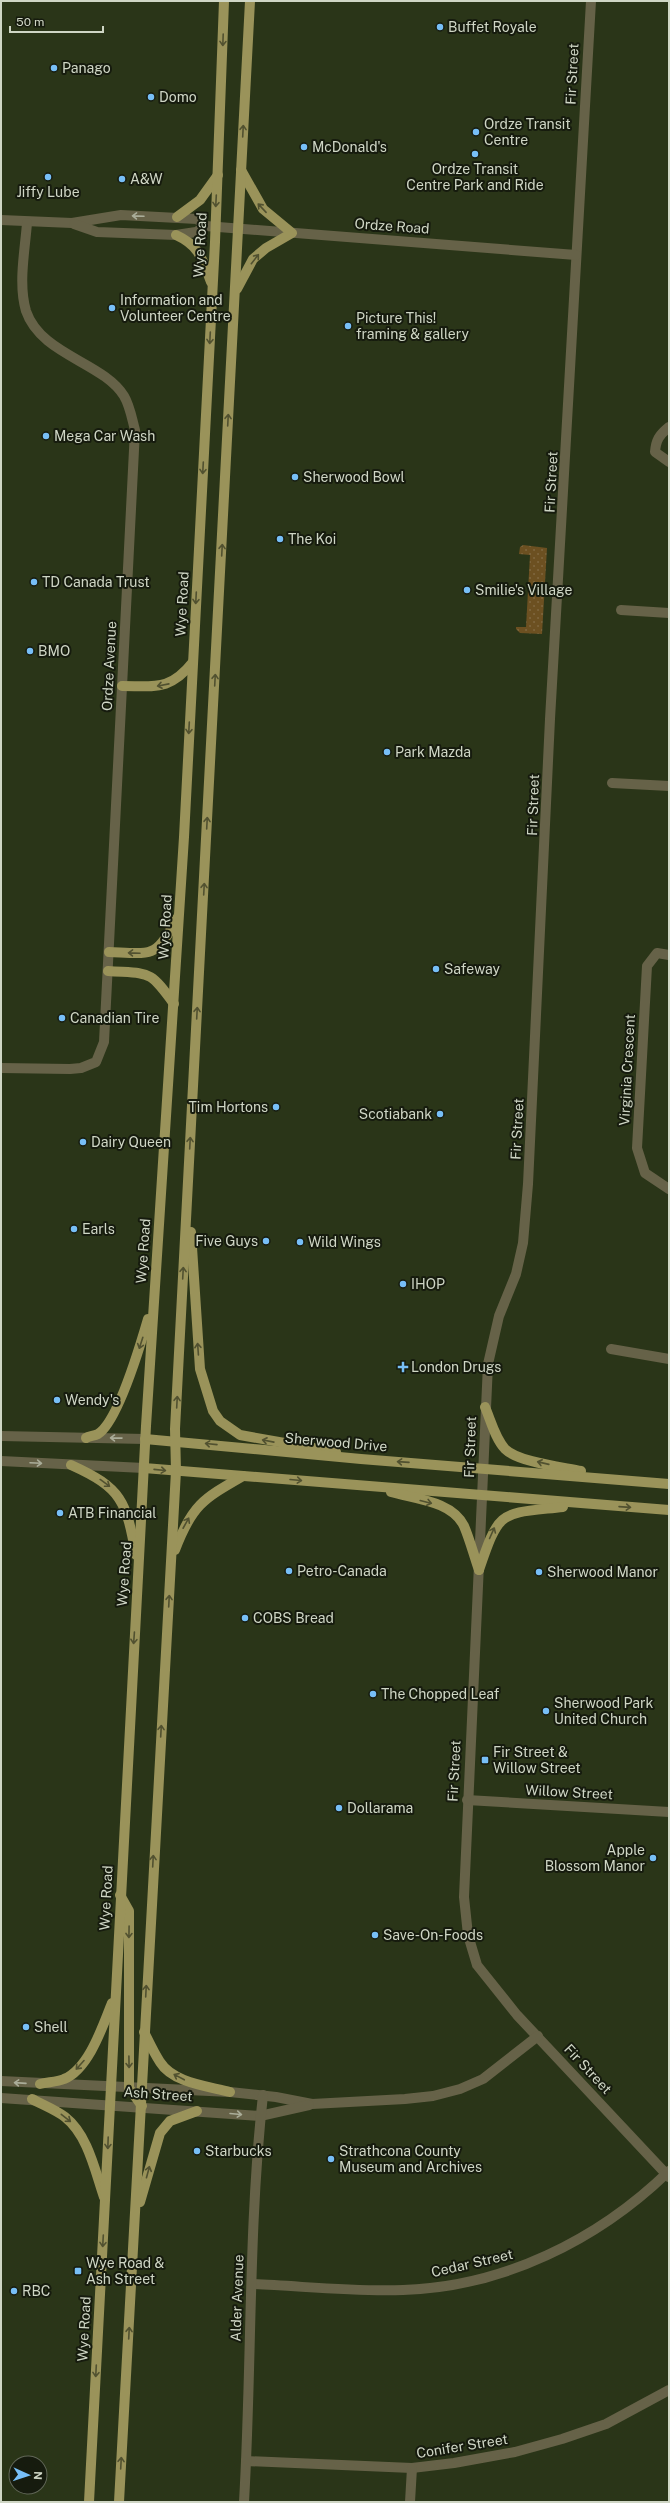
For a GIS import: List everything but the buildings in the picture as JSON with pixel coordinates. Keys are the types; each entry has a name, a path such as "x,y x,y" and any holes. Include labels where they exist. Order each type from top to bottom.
{"main road":[{"name":"Wye Road","path":"89,2502 106,2202 109,2104 145,1438 180,913 213,286 211,226 218,176 224,1"},
{"path":"119,2502 176,1471 175,1441 188,1182 250,1"},
{"path":"235,293 253,259 266,248 292,232 263,209 241,170"},
{"path":"177,217 200,200 218,176"},
{"path":"176,235 190,242 199,252 213,286"},
{"path":"122,686 166,685 181,676 193,662"},
{"path":"109,952 147,954 155,951 165,940 180,913"},
{"path":"108,972 148,975 161,985 174,1004"},
{"path":"188,1182 200,1369 213,1411 220,1420 240,1435 323,1448 361,1459"},
{"path":"86,1438 98,1434 103,1429 120,1399 153,1306"},
{"path":"486,1407 497,1438 509,1452 534,1461 622,1480"},
{"name":"Sherwood Drive","path":"145,1438 361,1459 669,1484"},
{"path":"71,1465 108,1484 121,1500 130,1526 138,1571"},
{"path":"144,1468 669,1510"},
{"path":"171,1559 184,1525 195,1508 209,1496 243,1476"},
{"path":"375,1487 442,1505 451,1510 464,1527 479,1570"},
{"path":"479,1570 496,1526 502,1518 514,1512 586,1504"},
{"path":"120,1895 129,1911 129,2088 142,2106"},
{"path":"40,2084 65,2078 84,2061 97,2040 116,1993"},
{"path":"144,2030 160,2063 165,2068 182,2079 230,2092"},
{"path":"32,2099 64,2116 75,2126 85,2144 106,2202"},
{"path":"134,2223 156,2142 160,2133 170,2121 197,2111"}],"street":[{"name":"Fir Street","path":"591,1 576,255 526,1210 516,1274 499,1316 492,1345 486,1407 467,1800 464,1897 468,1935 477,1965 517,2015 668,2174"},
{"name":"Ordze Road","path":"1,220 27,223 72,223 121,215 177,217 197,219 211,226 576,255"},
{"name":"Ordze Avenue","path":"1,1068 81,1068 96,1062 104,1042 136,430 123,395 113,384 35,330 26,312 23,294 27,223"},
{"name":"Ordze Road","path":"72,223 97,232 176,235 196,232 211,226"},
{"path":"669,428 660,434 655,442 654,452 669,462"},
{"path":"621,610 669,613"},
{"path":"612,783 669,786"},
{"name":"Virginia Crescent","path":"669,955 656,953 647,966 637,1148 645,1173 669,1189"},
{"path":"611,1349 669,1359"},
{"name":"Sherwood Drive","path":"1,1436 145,1438"},
{"path":"1,1461 144,1468"},
{"name":"Willow Street","path":"467,1800 669,1812"},
{"name":"Ash Street","path":"1,2098 142,2106 260,2116 312,2104 405,2099 433,2096 460,2089 483,2079 538,2036"},
{"name":"Ash Street","path":"1,2081 110,2088 230,2092 263,2095 312,2104"},
{"name":"Alder Avenue","path":"244,2502 252,2284 260,2116 263,2095"},
{"name":"Cedar Street","path":"252,2284 403,2290 436,2287 493,2275 538,2261 576,2241 612,2218 668,2174"},
{"name":"Conifer Street","path":"246,2461 412,2468 515,2452 562,2440 606,2424 669,2390"},
{"path":"410,2502 412,2468"}],"shaded area":[{"path":"523,545 547,548 542,634 520,633 516,629 516,627 526,627 530,555 519,554 520,547"}],"place":[{"name":"Buffet Royale","path":"440,27"},
{"name":"Panago","path":"54,68"},
{"name":"Domo","path":"151,97"},
{"name":"Ordze Transit Centre","path":"476,132"},
{"name":"McDonald's","path":"304,147"},
{"name":"Ordze Transit Centre Park and Ride","path":"475,154"},
{"name":"Jiffy Lube","path":"48,177"},
{"name":"A&W","path":"122,179"},
{"name":"Information and Volunteer Centre","path":"112,308"},
{"name":"Picture This! framing & gallery","path":"348,326"},
{"name":"Mega Car Wash","path":"46,436"},
{"name":"Sherwood Bowl","path":"295,477"},
{"name":"The Koi","path":"280,539"},
{"name":"TD Canada Trust","path":"34,582"},
{"name":"Smilie's Village","path":"467,590"},
{"name":"BMO","path":"30,651"},
{"name":"Park Mazda","path":"387,752"},
{"name":"Safeway","path":"436,969"},
{"name":"Canadian Tire","path":"62,1018"},
{"name":"Tim Hortons","path":"276,1107"},
{"name":"Scotiabank","path":"440,1114"},
{"name":"Dairy Queen","path":"83,1142"},
{"name":"Earls","path":"74,1229"},
{"name":"Five Guys","path":"266,1241"},
{"name":"Wild Wings","path":"300,1242"},
{"name":"IHOP","path":"403,1284"},
{"name":"London Drugs","path":"403,1367"},
{"name":"Wendy's","path":"57,1400"},
{"name":"ATB Financial","path":"60,1513"},
{"name":"Petro-Canada","path":"289,1571"},
{"name":"Sherwood Manor","path":"539,1572"},
{"name":"COBS Bread","path":"245,1618"},
{"name":"The Chopped Leaf","path":"373,1694"},
{"name":"Sherwood Park United Church","path":"546,1711"},
{"name":"Fir Street & Willow Street","path":"485,1760"},
{"name":"Dollarama","path":"339,1808"},
{"name":"Apple Blossom Manor","path":"653,1858"},
{"name":"Save-On-Foods","path":"375,1935"},
{"name":"Shell","path":"26,2027"},
{"name":"Starbucks","path":"197,2151"},
{"name":"Strathcona County Museum and Archives","path":"331,2159"},
{"name":"Wye Road & Ash Street","path":"78,2271"},
{"name":"RBC","path":"14,2291"}]}
